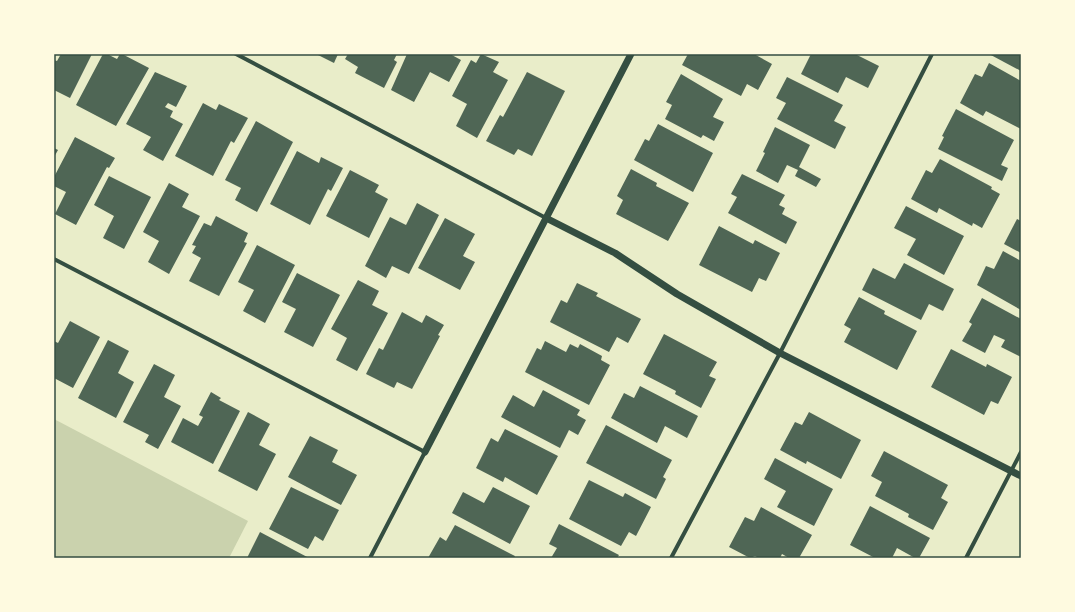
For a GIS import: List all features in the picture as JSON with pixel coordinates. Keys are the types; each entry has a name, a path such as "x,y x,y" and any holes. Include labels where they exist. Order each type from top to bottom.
{"street":[{"path":"236,54 615,253 677,294 780,352 1021,476"},
{"path":"370,558 631,54"},
{"path":"671,558 780,352 932,54"},
{"path":"54,259 425,452"},
{"path":"966,558 1021,452"}],"green space":[{"path":"54,419 248,521 229,558 54,558"}],"building":[{"path":"61,54 92,54 70,98 54,90 54,60 57,61"},
{"path":"103,54 107,54 117,59 120,54 122,54 149,68 116,126 76,105"},
{"path":"316,54 338,54 334,63"},
{"path":"348,54 397,54 394,60 397,62 384,88 355,73 358,67 345,59"},
{"path":"407,54 450,54 461,60 449,82 430,72 414,102 391,90"},
{"path":"481,54 499,62 493,72 508,80 477,138 456,126 467,104 452,96 471,60 476,63"},
{"path":"688,54 754,54 772,64 758,90 747,84 741,96 682,65"},
{"path":"811,54 855,54 879,66 868,88 846,77 838,93 801,74"},
{"path":"989,54 1021,54 1021,71"},
{"path":"989,63 1021,81 1021,129 986,111 983,116 960,103 975,74 982,77"},
{"path":"155,72 187,86 176,107 168,103 165,107 173,111 170,117 183,124 163,161 143,150 151,137 126,124"},
{"path":"527,72 565,91 532,156 518,149 514,155 486,141 500,115 503,117"},
{"path":"681,74 723,99 713,117 724,122 714,141 703,135 701,138 665,119 672,105 666,102"},
{"path":"787,77 843,105 834,121 846,127 835,149 777,119 786,103 776,98"},
{"path":"203,103 216,110 219,104 248,118 234,143 231,141 213,176 175,156"},
{"path":"956,109 1014,140 1001,165 1008,168 1002,181 938,149 944,137 942,136"},
{"path":"256,121 293,142 257,212 235,200 241,188 225,180"},
{"path":"658,124 713,153 693,192 634,160 645,139 649,141"},
{"path":"775,127 810,145 799,167 821,179 816,187 795,176 798,170 787,165 778,183 756,171"},
{"path":"75,137 115,158 109,168 107,167 76,225 55,214 66,192 54,186 54,177"},
{"path":"54,148 58,150 54,157"},
{"path":"297,151 319,163 321,157 343,168 331,191 328,189 310,225 270,204"},
{"path":"940,159 992,187 991,189 1000,194 982,228 973,223 972,226 939,208 937,213 911,199 926,170 932,173"},
{"path":"631,169 657,183 656,186 689,203 668,241 616,214 623,200 617,196"},
{"path":"350,170 379,185 375,192 388,199 369,238 326,216"},
{"path":"742,174 785,195 779,205 785,208 782,214 797,222 786,244 728,213 737,197 731,194"},
{"path":"109,176 151,197 124,249 103,238 114,216 94,205"},
{"path":"169,183 189,194 182,207 200,216 169,274 148,262 159,241 143,232"},
{"path":"417,203 439,215 409,274 392,266 386,278 365,266 390,217 406,225"},
{"path":"906,206 964,236 944,275 907,255 916,239 894,228"},
{"path":"216,216 248,233 244,242 247,243 219,296 189,281 201,258 192,253 196,246 192,245 204,223 211,226"},
{"path":"445,218 475,234 463,256 475,262 460,290 418,268"},
{"path":"1017,219 1021,221 1021,253 1004,244"},
{"path":"719,226 753,244 755,240 780,253 766,281 759,278 752,292 699,265"},
{"path":"257,245 295,265 265,323 243,311 254,290 238,282"},
{"path":"1003,251 1021,261 1021,310 977,285 986,266 994,269"},
{"path":"904,263 954,289 943,311 929,304 921,320 862,290 873,268 895,279"},
{"path":"297,273 340,295 313,347 284,332 296,309 282,302"},
{"path":"358,280 379,291 372,305 388,313 357,371 336,360 347,338 331,329"},
{"path":"577,283 598,293 596,296 641,319 628,343 617,337 609,352 550,322 561,300 567,303"},
{"path":"859,297 885,311 884,314 917,331 897,370 844,342 851,329 844,325"},
{"path":"982,298 1021,319 1021,357 1001,347 1005,340 994,335 985,353 962,341 972,324 969,322"},
{"path":"402,312 422,323 426,315 444,325 438,335 440,336 412,389 397,382 394,388 366,374 379,348 383,350"},
{"path":"70,321 100,337 73,388 54,378 54,341 58,343"},
{"path":"664,334 717,362 709,376 716,379 701,408 675,394 676,391 643,374"},
{"path":"108,340 129,351 118,373 134,382 116,418 78,398"},
{"path":"545,341 566,352 570,344 578,348 580,344 602,356 601,360 610,365 589,405 525,372 537,348 541,350"},
{"path":"951,349 986,367 987,364 1012,377 998,404 991,401 984,415 931,387"},
{"path":"154,364 175,375 164,397 181,406 158,449 145,442 149,435 123,422"},
{"path":"640,386 698,416 687,438 665,426 657,443 611,418 624,393 634,398"},
{"path":"543,390 580,410 577,415 586,420 578,435 569,430 560,448 501,417 513,395 534,407"},
{"path":"211,392 221,398 219,400 240,411 213,464 171,442 183,418 198,426 203,417 199,415"},
{"path":"248,412 270,424 259,445 276,454 257,491 218,471"},
{"path":"809,412 861,440 841,479 807,461 806,464 780,450 795,422 802,425"},
{"path":"606,425 672,460 663,477 666,479 656,499 586,463"},
{"path":"505,429 558,456 537,495 505,477 503,482 476,468 491,438 498,442"},
{"path":"310,436 338,450 332,462 357,475 341,505 288,477"},
{"path":"884,451 948,485 941,498 948,502 933,530 908,517 909,514 875,496 882,482 871,476"},
{"path":"775,458 833,489 814,526 777,507 786,491 764,479"},
{"path":"589,480 623,497 625,493 651,507 636,536 629,532 621,546 569,519"},
{"path":"291,487 339,510 323,541 315,536 308,549 269,529"},
{"path":"493,487 530,506 510,544 452,513 463,492 484,503"},
{"path":"870,506 930,538 919,558 915,558 897,548 892,558 875,558 850,545"},
{"path":"761,507 812,535 799,558 789,558 782,554 780,558 759,558 755,556 750,558 729,547 745,517 754,521"},
{"path":"559,524 619,555 617,558 551,558 557,548 549,544"},
{"path":"455,525 515,556 514,558 428,558 440,537 446,541"},
{"path":"260,532 309,558 247,558"}]}
